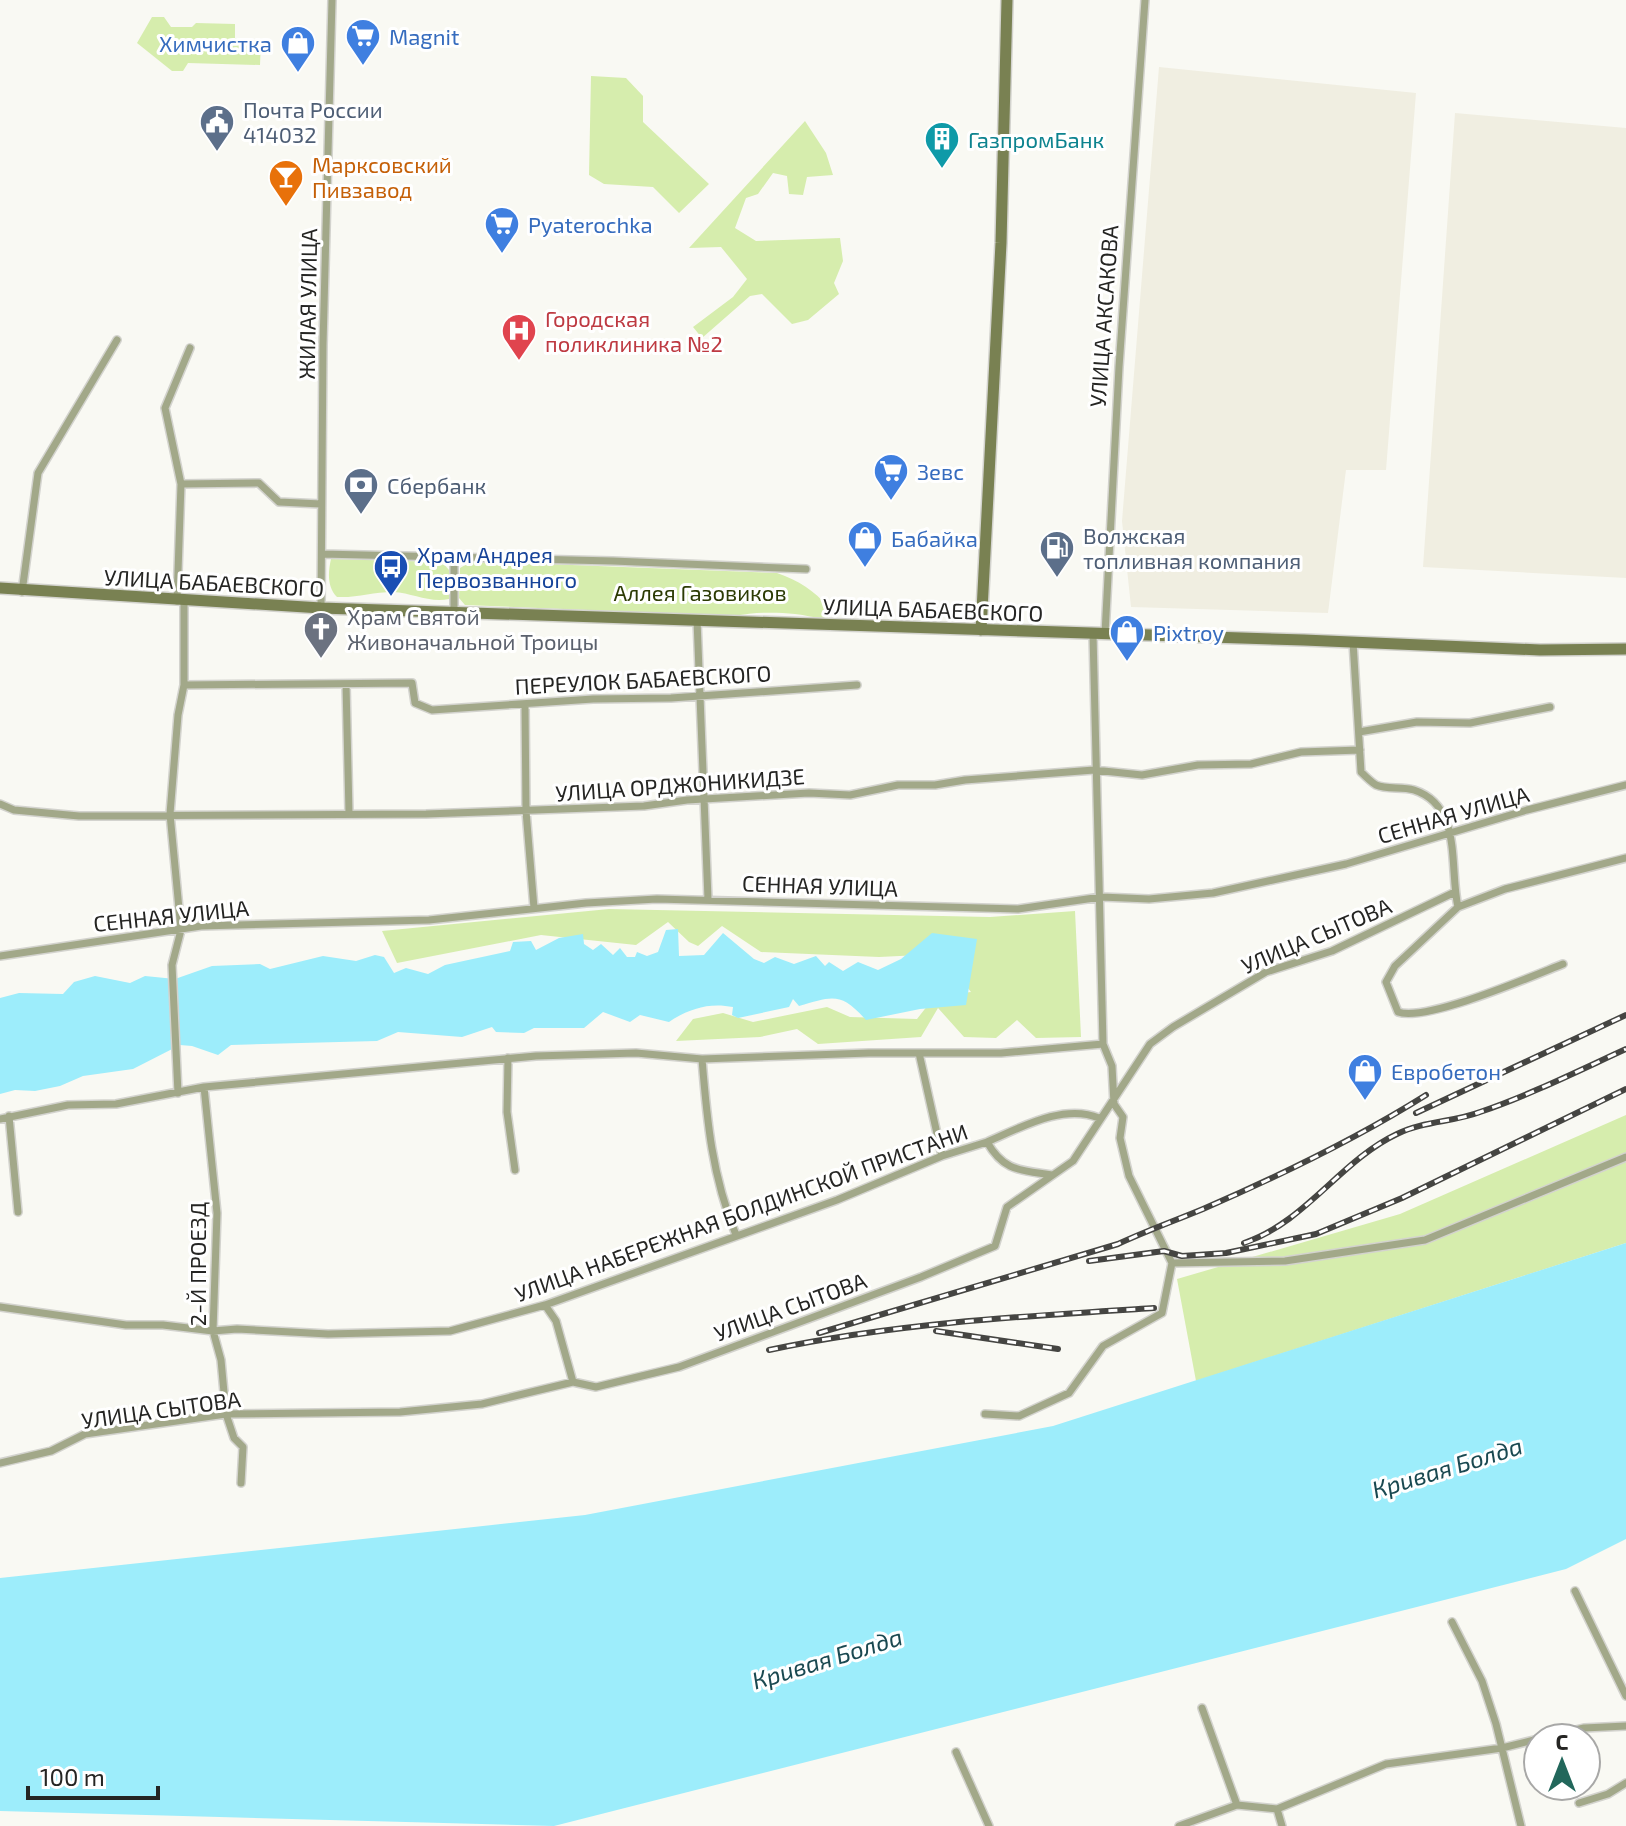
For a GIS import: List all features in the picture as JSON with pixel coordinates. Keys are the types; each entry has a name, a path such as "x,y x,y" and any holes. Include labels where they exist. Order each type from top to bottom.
{"main road":[{"path":"981,630 1001,243 1007,0"},
{"name":"УЛИЦА БАБАЕВСКОГО","path":"0,588 22,592 321,608 1553,651 1626,649"}],"street":[{"name":"ЖИЛАЯ УЛИЦА","path":"321,608 332,0"},
{"name":"УЛИЦА АКСАКОВА","path":"1145,0 1099,634 1094,770 1099,813 1103,1044 1112,1066 1113,1098 1123,1117 1120,1138 1129,1176 1172,1263"},
{"path":"22,592 38,473 117,340"},
{"path":"178,1093 172,965 181,930 170,814 178,715 184,685 181,484 165,408 190,348"},
{"path":"181,484 259,483 279,502 321,504"},
{"path":"322,554 806,569"},
{"path":"454,556 454,612"},
{"path":"697,620 708,899"},
{"path":"1353,642 1361,772 1376,785 1413,789 1433,800 1451,832 1458,907"},
{"name":"ПЕРЕУЛОК БАБАЕВСКОГО","path":"346,684 412,683 415,703 432,710 857,685"},
{"path":"184,685 346,684 349,813"},
{"path":"525,704 526,811 534,908"},
{"path":"1359,732 1417,722 1470,723 1550,707"},
{"name":"УЛИЦА ОРДЖОНИКИДЗЕ","path":"0,804 14,810 79,816 526,811 644,806 809,793 850,795 898,785 935,785 1094,770 1142,775 1198,765 1251,764 1301,752 1360,750"},
{"name":"СЕННАЯ УЛИЦА","path":"0,956 201,926 429,920 657,899 1018,909 1101,897 1149,899 1240,888 1346,864 1626,785"},
{"path":"1563,964 1445,1008 1406,1015 1398,1012 1386,982 1395,966 1458,907 1505,889 1626,858"},
{"name":"УЛИЦА СЫТОВА","path":"0,1463 51,1451 85,1434 226,1414 400,1412 468,1406 573,1382 596,1387 679,1367 921,1277 995,1246 1007,1207 1073,1161 1150,1044 1173,1027 1266,972 1332,951 1455,892"},
{"path":"18,1212 4,1118 68,1105 116,1104 204,1087 508,1058 636,1053 702,1059 1001,1053 1103,1044"},
{"path":"919,1053 942,1156"},
{"path":"508,1058 507,1112 515,1170"},
{"path":"702,1059 708,1136 724,1204 736,1235"},
{"name":"2-Й ПРОЕЗД","path":"204,1087 217,1213 213,1331 221,1360 226,1414 234,1438 243,1447 241,1483"},
{"path":"987,1142 1052,1116 1090,1114 1099,1118"},
{"name":"УЛИЦА НАБЕРЕЖНАЯ БОЛДИНСКОЙ ПРИСТАНИ","path":"0,1307 126,1325 163,1325 213,1331 394,1334 450,1331 545,1305 837,1200 942,1156 987,1142 996,1157 1009,1168 1052,1175"},
{"path":"985,1414 1019,1416 1069,1393 1103,1346 1162,1313 1172,1263 1285,1261 1425,1240 1626,1157"},
{"path":"545,1305 556,1321 573,1382"},
{"path":"1575,1591 1626,1696"},
{"path":"1452,1622 1482,1681 1521,1826"},
{"path":"1202,1708 1237,1805"},
{"path":"1602,1727 1626,1726"},
{"path":"1179,1826 1237,1805 1277,1809 1386,1764 1522,1743"},
{"path":"956,1752 989,1826"},
{"path":"1579,1803 1608,1794 1626,1783"},
{"path":"1277,1809 1282,1826"}],"shaded area":[{"path":"1159,67 1416,93 1386,470 1346,470 1328,613 1131,607 1122,521"},
{"path":"1455,113 1626,128 1626,578 1423,567"}],"green space":[{"path":"152,17 164,17 171,27 192,27 196,23 235,24 235,38 261,40 260,65 188,63 183,71 172,71 137,43"},
{"path":"591,76 626,78 643,96 643,122 709,184 679,213 653,187 604,184 589,175"},
{"path":"805,121 826,153 833,175 807,177 803,195 789,194 787,176 773,173 758,194 746,198 735,228 756,241 840,238 843,261 834,283 839,294 808,320 792,324 762,294 750,296 702,338 693,327 733,297 747,279 721,247 689,248"},
{"path":"331,559 442,562 449,570 449,599 435,600 393,592 337,597 329,579"},
{"name":"Аллея Газовиков","path":"472,561 777,573 818,596 829,608 828,618 780,613 735,616 465,605 459,598 460,568"},
{"path":"609,909 990,917 1075,911 1081,1037 1036,1038 1017,1020 996,1038 964,1037 938,1008 921,1037 818,1044 797,1029 760,1037 676,1041 693,1019 723,1013 753,1022 827,1007 850,1017 917,1019 935,996 971,992 941,954 879,957 761,952 722,926 698,946 689,942 668,922 636,945 541,935 397,963 382,931"},
{"path":"1626,1115 1626,1243 1196,1381 1177,1279 1400,1214"}],"water":[{"path":"678,929 679,956 704,955 723,933 754,959 764,963 775,957 794,964 816,956 825,966 829,962 843,971 858,962 878,970 901,959 932,933 977,939 966,1005 920,1009 866,1020 843,1001 820,1000 799,1006 793,999 789,1007 738,1018 732,1015 733,1007 716,1005 691,1010 669,1022 640,1015 630,1022 603,1012 584,1028 534,1028 524,1033 496,1032 492,1027 462,1037 398,1032 377,1041 231,1045 218,1055 180,1045 133,1069 83,1076 60,1086 35,1091 15,1090 0,1094 0,998 19,993 63,994 74,982 95,976 130,983 145,976 175,979 212,966 260,964 270,969 323,956 356,961 375,955 384,957 394,973 406,968 428,974 445,965 510,951 513,942 531,941 536,950 559,938 583,934 584,944 593,950 601,944 613,955 620,948 627,957 635,957 637,952 647,956 658,952 666,930"},
{"name":"Кривая Болда","path":"1626,1243 1626,1539 1566,1569 554,1826 0,1811 0,1578 585,1515 1053,1426"}],"railway":[{"path":"1416,1113 1626,1015"},
{"path":"1244,1243 1286,1221 1358,1159 1397,1134 1499,1105 1626,1049"},
{"path":"1089,1261 1164,1251 1182,1256 1226,1253 1316,1234 1402,1198 1626,1089"},
{"path":"819,1333 1118,1244 1288,1170 1345,1142 1426,1095"},
{"path":"769,1350 913,1327 1154,1308"},
{"path":"936,1331 1058,1349"}],"place":[{"name":"Magnit","path":"363,67"},
{"name":"Химчистка","path":"298,74"},
{"name":"Почта России 414032","path":"217,153"},
{"name":"ГазпромБанк","path":"942,170"},
{"name":"Марксовский Пивзавод","path":"286,208"},
{"name":"Pyaterochka","path":"502,255"},
{"name":"Городская поликлиника №2","path":"519,362"},
{"name":"Зевс","path":"891,502"},
{"name":"Сбербанк","path":"361,516"},
{"name":"Бабайка","path":"865,569"},
{"name":"Волжская топливная компания","path":"1057,579"},
{"name":"Храм Андрея Первозванного","path":"391,598"},
{"name":"Храм Святой Живоначальной Троицы","path":"321,660"},
{"name":"Pixtroy","path":"1127,663"},
{"name":"Евробетон","path":"1365,1102"}]}
